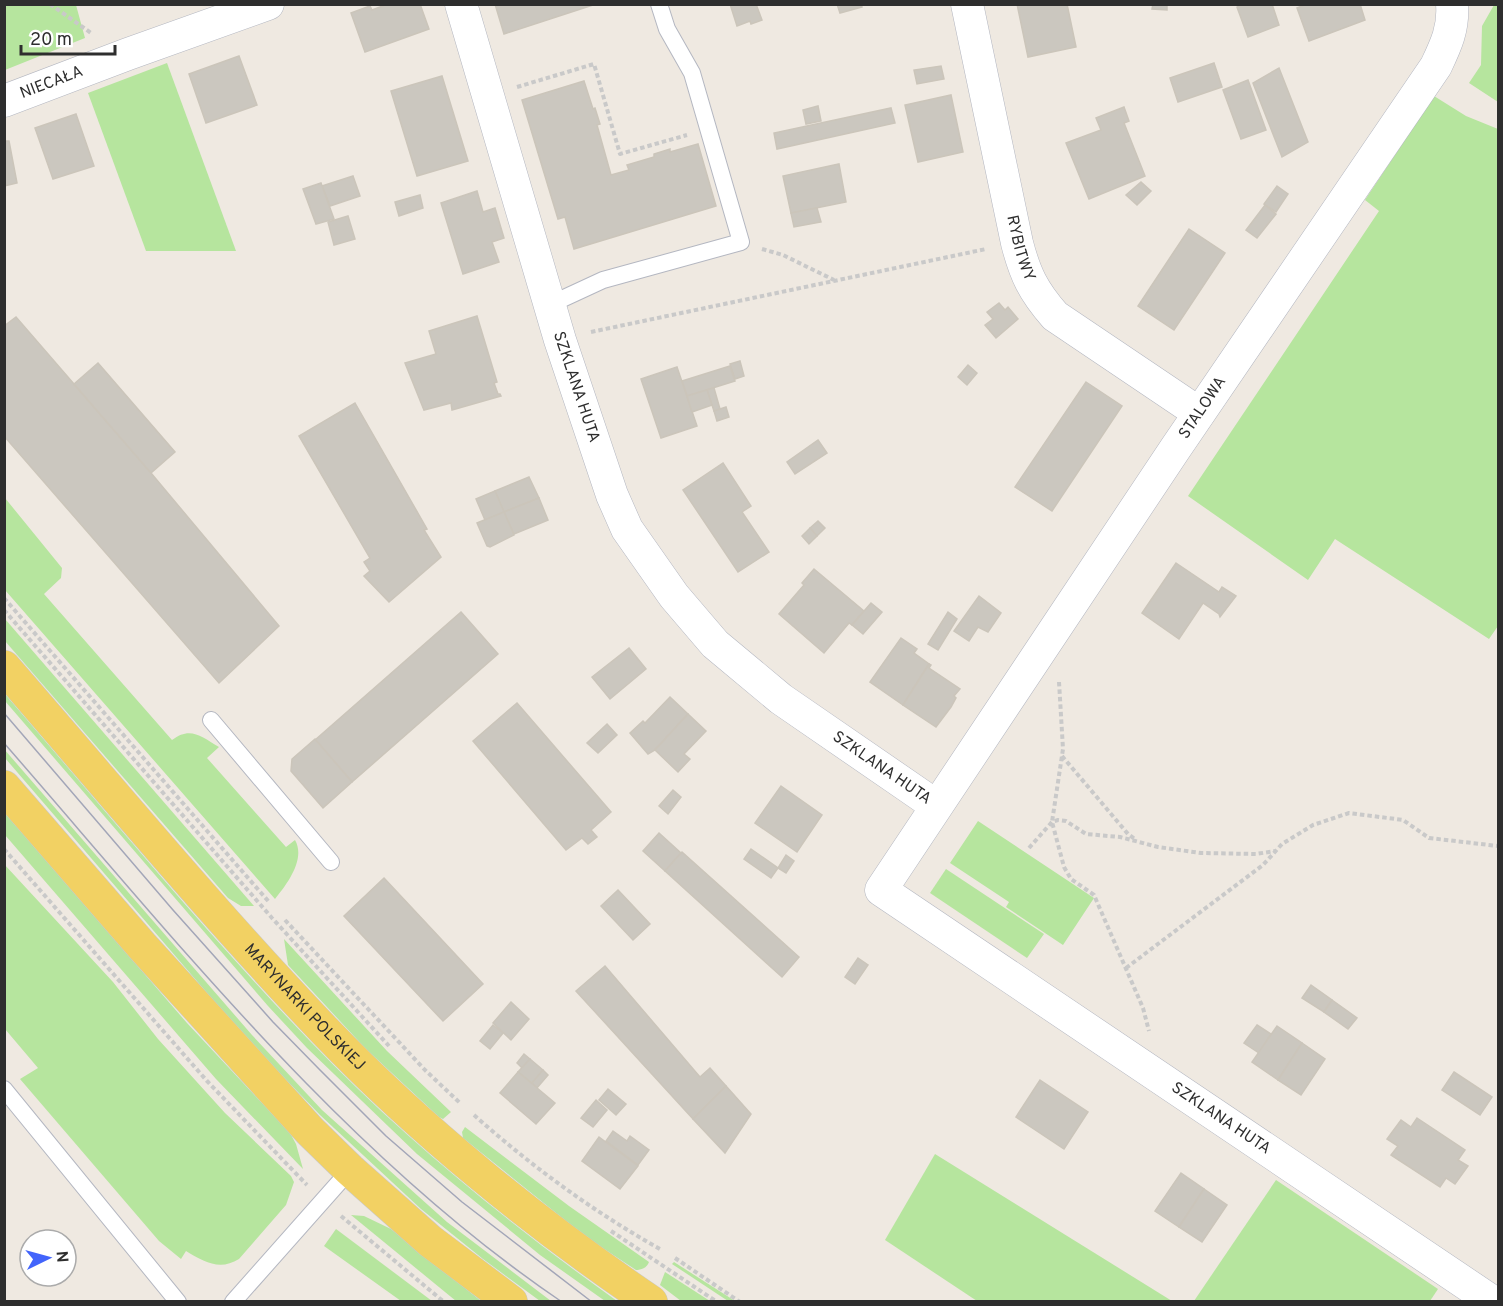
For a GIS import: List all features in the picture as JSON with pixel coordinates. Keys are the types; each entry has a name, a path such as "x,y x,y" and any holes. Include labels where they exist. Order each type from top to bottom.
{"main road":[{"name":"MARYNARKI POLSKIEJ","path":"4,667 244,943 326,1032 428,1129 516,1203 651,1302"},
{"path":"4,787 242,1057 350,1170 430,1241 511,1302"}],"street":[{"name":"NIECAŁA","path":"4,101 268,4"},
{"name":"SZKLANA HUTA","path":"461,4 549,305 612,495 627,529 674,596 715,644 780,699 935,805 881,890 1493,1302"},
{"name":"RYBITWY","path":"967,4 1017,243 1023,266 1037,296 1055,316 1199,412"},
{"name":"STALOWA","path":"935,805 1199,412 1436,66 1449,40 1453,19 1452,4"}],"lane":[{"path":"549,305 603,280 741,242 692,73 668,29 658,4"},
{"path":"211,720 331,862"},
{"path":"4,1089 178,1302"},
{"path":"233,1302 350,1170"}],"path":[{"path":"50,4 94,35"},
{"path":"512,88 594,64 620,154 709,129"},
{"path":"741,242 783,255 835,281"},
{"path":"590,333 1017,243"},
{"path":"4,598 269,902"},
{"path":"4,610 272,918 397,1054"},
{"path":"1059,675 1062,755 1052,822 1064,867 1071,879 1094,896 1143,1008 1150,1036"},
{"path":"1062,755 1128,834 1138,842"},
{"path":"1126,968 1263,865 1282,844 1314,825 1349,813 1403,820 1429,838 1498,846"},
{"path":"1029,848 1052,822 1066,821 1086,834 1120,837 1201,853 1256,854 1276,851"},
{"path":"4,849 207,1081 322,1200 444,1302"},
{"path":"285,920 425,1070 460,1103"},
{"path":"474,1115 564,1188 660,1249"},
{"path":"605,1227 717,1302"},
{"path":"675,1258 741,1302"}],"green space":[{"path":"5,4 76,5 85,38 5,70"},
{"path":"1494,5 1498,5 1498,102 1469,83 1481,65 1482,26"},
{"path":"167,63 236,251 146,251 88,93"},
{"path":"1434,96 1466,116 1498,129 1498,626 1489,639 1335,539 1308,580 1188,496 1379,211 1365,200"},
{"path":"5,498 62,568 61,578 44,594 172,740 190,733 201,736 219,747 207,758 286,847 295,840 298,847 297,863 290,879 275,899 5,590"},
{"path":"4,619 254,906 241,906 228,898 5,641"},
{"path":"4,693 231,956 345,1077 419,1145 496,1210 617,1301 605,1301 540,1255 417,1154 307,1048 268,1006 5,701"},
{"path":"4,749 252,1035 322,1110 447,1222 551,1301 540,1301 483,1259 421,1209 320,1115 245,1037 5,758"},
{"path":"4,812 187,1023 290,1133 296,1144 303,1169 216,1079 5,835"},
{"path":"978,821 1094,898 1063,945 1006,907 1009,902 950,863"},
{"path":"4,864 113,982 158,1039 225,1113 291,1176 294,1182 286,1205 239,1259 232,1263 212,1264 186,1251 181,1259 159,1241 20,1079 38,1068 5,1029"},
{"path":"946,869 1044,934 1027,958 930,893"},
{"path":"284,939 387,1051 451,1112 443,1119 439,1117 365,1048 288,965"},
{"path":"465,1127 569,1206 649,1262 647,1266 636,1270 586,1237 463,1138 462,1132"},
{"path":"935,1154 1172,1301 977,1301 885,1240"},
{"path":"1276,1180 1438,1289 1430,1301 1194,1301"},
{"path":"351,1215 364,1216 391,1229 481,1301 456,1301"},
{"path":"336,1229 432,1301 401,1301 324,1246"},
{"path":"674,1262 735,1301 728,1301 672,1264"},
{"path":"665,1272 710,1301 681,1301 660,1285"}],"building":[{"path":"388,4 420,4 429,29 365,52 351,13 370,6 372,10"},
{"path":"495,4 596,4 504,34"},
{"path":"730,4 756,4 762,20 751,24 750,21 737,26"},
{"path":"837,4 861,4 862,7 840,13"},
{"path":"1017,4 1067,4 1076,47 1028,57"},
{"path":"1153,4 1167,4 1167,10 1152,9"},
{"path":"1243,4 1272,4 1279,25 1248,37 1237,7"},
{"path":"1307,4 1360,4 1365,20 1309,41 1297,8"},
{"path":"239,56 257,105 206,123 189,74"},
{"path":"1214,63 1222,87 1178,102 1170,78"},
{"path":"941,66 944,79 917,84 914,70"},
{"path":"1279,68 1308,142 1282,157 1253,83"},
{"path":"442,76 468,161 417,176 391,91"},
{"path":"1248,80 1266,130 1241,139 1223,90"},
{"path":"584,81 600,124 597,125 611,175 629,170 627,165 654,157 654,154 698,144 716,206 574,249 565,217 558,219 522,100"},
{"path":"951,95 963,152 918,162 905,105"},
{"path":"818,106 821,121 806,124 803,110"},
{"path":"1124,107 1129,121 1124,123 1145,176 1089,199 1066,143 1101,130 1096,118"},
{"path":"891,108 895,123 777,149 774,133"},
{"path":"76,114 94,166 53,179 35,128"},
{"path":"4,141 9,141 17,183 4,186"},
{"path":"839,164 846,202 791,213 783,176"},
{"path":"353,176 360,196 330,206 322,186"},
{"path":"1141,182 1151,191 1137,205 1126,195"},
{"path":"321,183 334,219 316,224 303,189"},
{"path":"1277,186 1288,194 1276,212 1264,204"},
{"path":"477,191 483,212 495,208 504,238 492,242 499,262 463,274 441,203"},
{"path":"420,195 423,208 399,216 395,202"},
{"path":"1265,205 1276,214 1257,238 1246,230"},
{"path":"817,208 821,222 794,227 791,213"},
{"path":"348,216 355,239 334,245 328,222"},
{"path":"1189,229 1225,253 1174,330 1138,306"},
{"path":"999,303 1005,310 1008,307 1018,319 996,338 985,325 993,319 987,312"},
{"path":"477,316 497,382 494,383 501,396 452,410 451,403 424,410 405,363 436,354 429,331"},
{"path":"16,317 279,626 219,683 4,436 4,326"},
{"path":"740,361 744,376 735,379 730,364"},
{"path":"98,363 175,452 151,473 74,384"},
{"path":"968,365 977,373 967,385 958,377"},
{"path":"730,366 735,381 687,396 682,381"},
{"path":"677,367 697,426 661,438 641,379"},
{"path":"1086,382 1122,406 1052,511 1015,487"},
{"path":"714,388 720,409 714,411 707,390"},
{"path":"707,390 712,405 692,412 687,396"},
{"path":"355,403 441,557 389,602 364,576 370,571 364,562 370,558 299,436"},
{"path":"726,407 729,417 717,421 714,411"},
{"path":"818,440 827,453 795,474 787,462"},
{"path":"723,463 751,506 742,512 769,552 738,572 683,490"},
{"path":"529,477 539,498 504,512 495,491"},
{"path":"495,491 504,512 485,520 476,499"},
{"path":"539,498 548,520 514,534 504,512"},
{"path":"504,512 514,535 490,547 487,546 477,523"},
{"path":"818,521 825,528 817,536 810,528"},
{"path":"810,528 817,536 809,544 802,536"},
{"path":"1176,563 1219,592 1222,587 1236,596 1220,617 1203,603 1179,639 1142,613"},
{"path":"814,569 864,611 852,625 849,623 824,653 779,614 804,585 802,583"},
{"path":"979,596 1001,613 988,632 978,627 969,641 954,631"},
{"path":"871,603 882,612 863,634 852,625"},
{"path":"461,612 498,654 352,782 315,740"},
{"path":"948,612 957,619 938,650 928,644"},
{"path":"901,638 917,649 914,653 929,664 903,705 870,682"},
{"path":"629,648 646,669 610,699 592,677"},
{"path":"929,664 931,665 929,668 960,689 954,696 956,698 951,707 936,727 903,705"},
{"path":"670,697 688,714 655,750 648,754 630,733 643,721 645,723"},
{"path":"517,703 611,812 591,830 597,837 588,844 582,838 566,850 473,741"},
{"path":"688,714 706,731 684,754 690,759 678,772 655,750"},
{"path":"607,724 617,735 598,753 587,743"},
{"path":"315,739 352,782 323,808 291,771 292,759"},
{"path":"781,786 822,815 797,852 755,823"},
{"path":"673,790 681,797 668,814 659,806"},
{"path":"659,833 681,853 665,871 643,851"},
{"path":"751,849 778,868 771,878 744,859"},
{"path":"682,852 799,957 782,977 665,871"},
{"path":"786,855 794,861 786,873 778,868"},
{"path":"384,878 483,984 443,1021 344,916"},
{"path":"618,890 650,924 633,940 601,906"},
{"path":"858,958 868,965 855,984 845,977"},
{"path":"605,966 700,1077 710,1068 726,1086 693,1119 576,991"},
{"path":"1311,985 1332,1000 1324,1012 1302,998"},
{"path":"1332,1000 1357,1018 1348,1029 1324,1012"},
{"path":"511,1002 529,1019 511,1040 493,1023"},
{"path":"493,1025 503,1033 490,1049 480,1041"},
{"path":"1257,1025 1271,1034 1259,1053 1244,1043"},
{"path":"1277,1026 1302,1043 1278,1080 1252,1062"},
{"path":"1302,1043 1325,1059 1301,1095 1278,1080"},
{"path":"524,1054 530,1059 522,1068 517,1063"},
{"path":"530,1059 543,1070 532,1083 518,1072"},
{"path":"543,1070 548,1075 537,1088 532,1083"},
{"path":"518,1072 555,1103 536,1124 500,1093"},
{"path":"1454,1072 1492,1097 1480,1115 1442,1090"},
{"path":"1040,1080 1088,1112 1064,1149 1016,1117"},
{"path":"726,1086 751,1114 725,1153 693,1119"},
{"path":"608,1089 626,1104 616,1115 599,1100"},
{"path":"596,1100 607,1110 593,1127 581,1118"},
{"path":"1417,1118 1465,1150 1458,1160 1468,1166 1455,1184 1446,1178 1440,1187 1391,1155 1398,1146 1387,1139 1401,1120 1411,1127"},
{"path":"613,1131 627,1141 630,1136 649,1150 638,1165 606,1141"},
{"path":"599,1137 638,1166 620,1189 582,1161"},
{"path":"1181,1173 1204,1189 1179,1227 1155,1211"},
{"path":"1204,1189 1227,1205 1202,1242 1179,1227"}],"tram line":[{"path":"4,713 173,910 273,1022 319,1069 386,1136 462,1202 592,1302"},
{"path":"4,743 198,967 335,1112 407,1180 483,1244 562,1302"}]}
